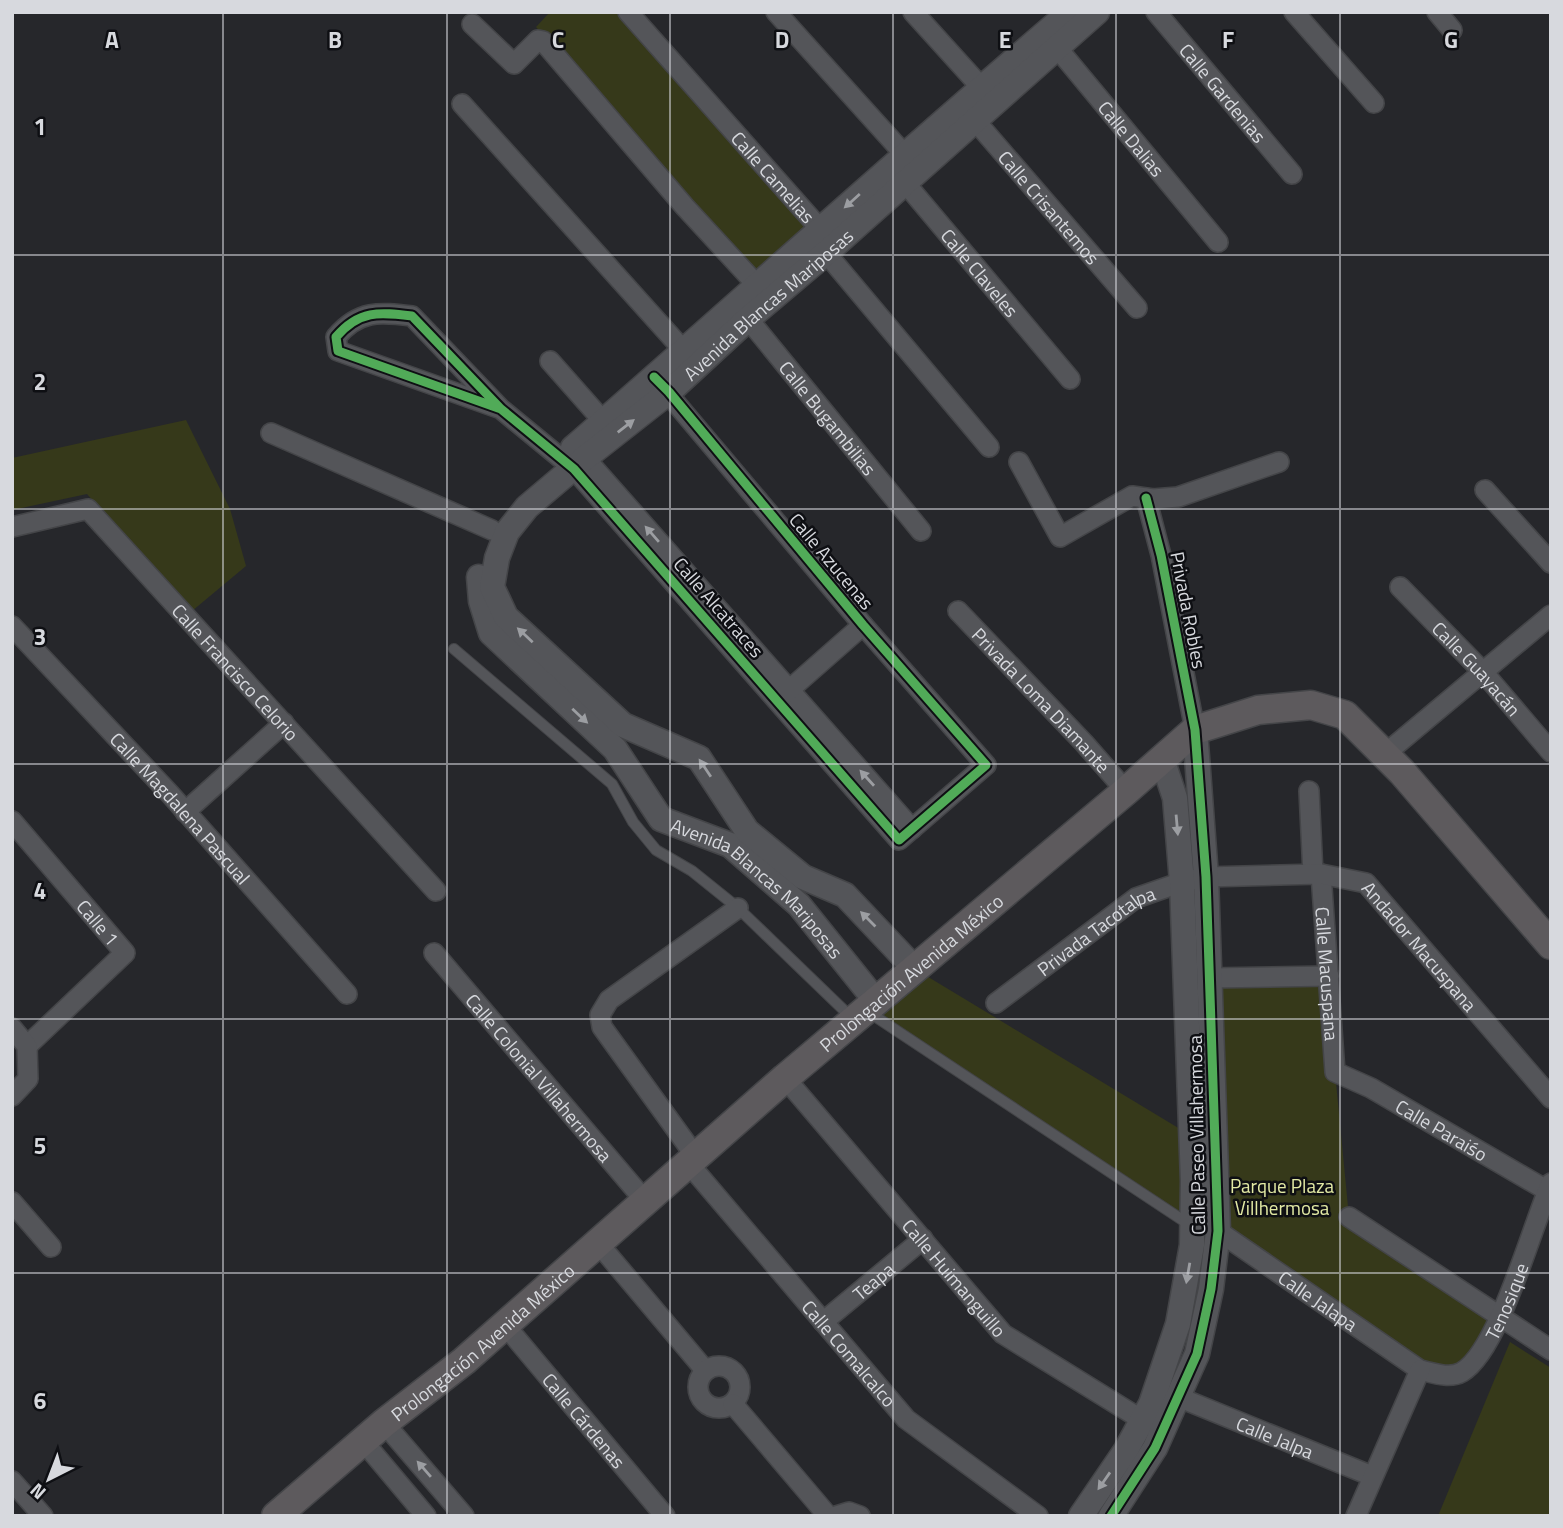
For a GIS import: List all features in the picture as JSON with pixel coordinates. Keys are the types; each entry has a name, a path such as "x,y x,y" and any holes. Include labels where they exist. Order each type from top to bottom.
{"main road":[{"name":"Prolongación Avenida México","path":"276,1516 384,1423 464,1361 785,1078 1195,730 1258,710 1311,705 1345,715 1402,772 1551,945"}],"street":[{"name":"Calle Camelias","path":"628,12 823,241 989,447"},
{"name":"Calle Claveles","path":"776,12 905,168 1070,379"},
{"path":"913,12 988,95"},
{"name":"Avenida Blancas Mariposas","path":"865,1010 799,905 730,845 661,819 615,749 491,633 481,601 478,579 481,557 499,515 519,494 574,458 661,385 988,95 1060,27 1097,12"},
{"name":"Calle Gardenias","path":"1156,12 1292,174"},
{"path":"1294,12 1374,103"},
{"path":"1437,12 1452,30"},
{"path":"472,24 514,64 538,40 543,41 764,293"},
{"name":"Calle Dalias","path":"1060,27 1218,242"},
{"path":"462,104 690,358"},
{"name":"Calle Crisantemos","path":"968,112 1138,308"},
{"name":"Calle Alcatraces","path":"501,409 338,351 336,337 349,322 378,312 412,316 501,409 574,458 906,835"},
{"name":"Calle Bugambilias","path":"742,312 920,531"},
{"path":"550,361 603,421"},
{"name":"Avenida Blancas Mariposas","path":"661,385 603,421 574,458 527,508 507,532 497,558 492,587 506,617 623,726 699,758 747,831 803,877 845,895 915,969"},
{"name":"Calle Azucenas","path":"661,385 863,625 986,765 906,835"},
{"path":"271,433 492,530"},
{"path":"1018,462 1060,537 1132,496 1178,497 1279,462"},
{"path":"1485,490 1551,563"},
{"name":"Privada Robles","path":"1146,498 1161,555 1195,730"},
{"name":"Calle Francisco Celorio","path":"12,527 88,509 436,891"},
{"name":"Calle Guayacán","path":"1400,587 1483,672 1551,752"},
{"name":"Privada Loma Diamante","path":"958,611 1126,791"},
{"path":"1385,754 1551,615"},
{"path":"783,695 863,625"},
{"name":"Calle Magdalena Pascual","path":"12,626 186,812 347,994"},
{"path":"186,812 284,723"},
{"name":"Calle Paseo Villahermosa","path":"1081,1516 1126,1450 1178,1397 1197,1354 1210,1289 1204,1181 1210,978 1206,877 1195,730"},
{"name":"Calle Paseo Villahermosa","path":"1162,759 1175,798 1204,1181"},
{"name":"Calle Macuspana","path":"1308,791 1329,976 1335,1072"},
{"name":"Calle 1","path":"12,821 125,953 27,1046"},
{"name":"Andador Macuspana","path":"1206,877 1317,874 1366,883 1551,1098"},
{"name":"Privada Tacotalpa","path":"996,1003 1136,898 1182,882 1206,877"},
{"name":"Calle Comalcalco","path":"738,908 610,1000 600,1015 602,1027 692,1161 906,1419 1038,1516"},
{"name":"Calle Colonial Villahermosa","path":"434,953 646,1202"},
{"path":"1210,978 1329,976"},
{"path":"12,1028 27,1046 29,1079 12,1096"},
{"name":"Calle Paraiśo","path":"1335,1072 1371,1088 1549,1187"},
{"name":"Calle Huimanguillo","path":"785,1078 1003,1334 1152,1426"},
{"name":"Tenosique","path":"1420,1370 1442,1376 1461,1373 1480,1354 1500,1317 1549,1187"},
{"path":"12,1202 51,1247"},
{"path":"1349,1217 1551,1350"},
{"name":"Calle Paseo Villahermosa","path":"1112,1515 1156,1448 1151,1404 1178,1324 1205,1229"},
{"name":"Calle Jalapa","path":"1205,1229 1420,1370"},
{"name":"Teapa","path":"823,1322 923,1239"},
{"path":"598,1243 705,1370"},
{"name":"Calle Cárdenas","path":"505,1325 664,1516"},
{"path":"713,1366 723,1366 738,1377 740,1387 733,1404 714,1408 699,1397 699,1378 705,1370 713,1366"},
{"path":"1356,1516 1420,1370"},
{"name":"Calle Jalpa","path":"1178,1397 1372,1476"},
{"path":"733,1404 828,1516"},
{"path":"384,1423 464,1516"},
{"path":"363,1441 426,1516"},
{"path":"12,1481 43,1516"},
{"path":"836,1516 849,1512 860,1516"}],"lane":[{"path":"454,649 612,784 633,822 656,850 692,871 865,1010 1205,1229"}],"green space":[{"path":"550,12 628,12 821,230 761,285 536,27"},
{"path":"186,420 230,509 246,566 192,611 87,494 12,510 12,458"},
{"path":"915,969 1190,1135 1194,1227 866,1010"},
{"name":"Parque Plaza Villhermosa","path":"1329,976 1349,1217 1500,1317 1480,1354 1442,1376 1218,1231 1210,978"},
{"path":"1510,1342 1551,1368 1551,1516 1438,1516"}],"cycle path":[{"path":"501,409 338,351 336,337 361,317 380,314 412,316 501,409 574,469 899,840 986,765 863,625 654,377"},
{"path":"1111,1516 1155,1448 1197,1354 1211,1289 1218,1231 1206,877 1195,730 1161,555 1146,498"}]}
